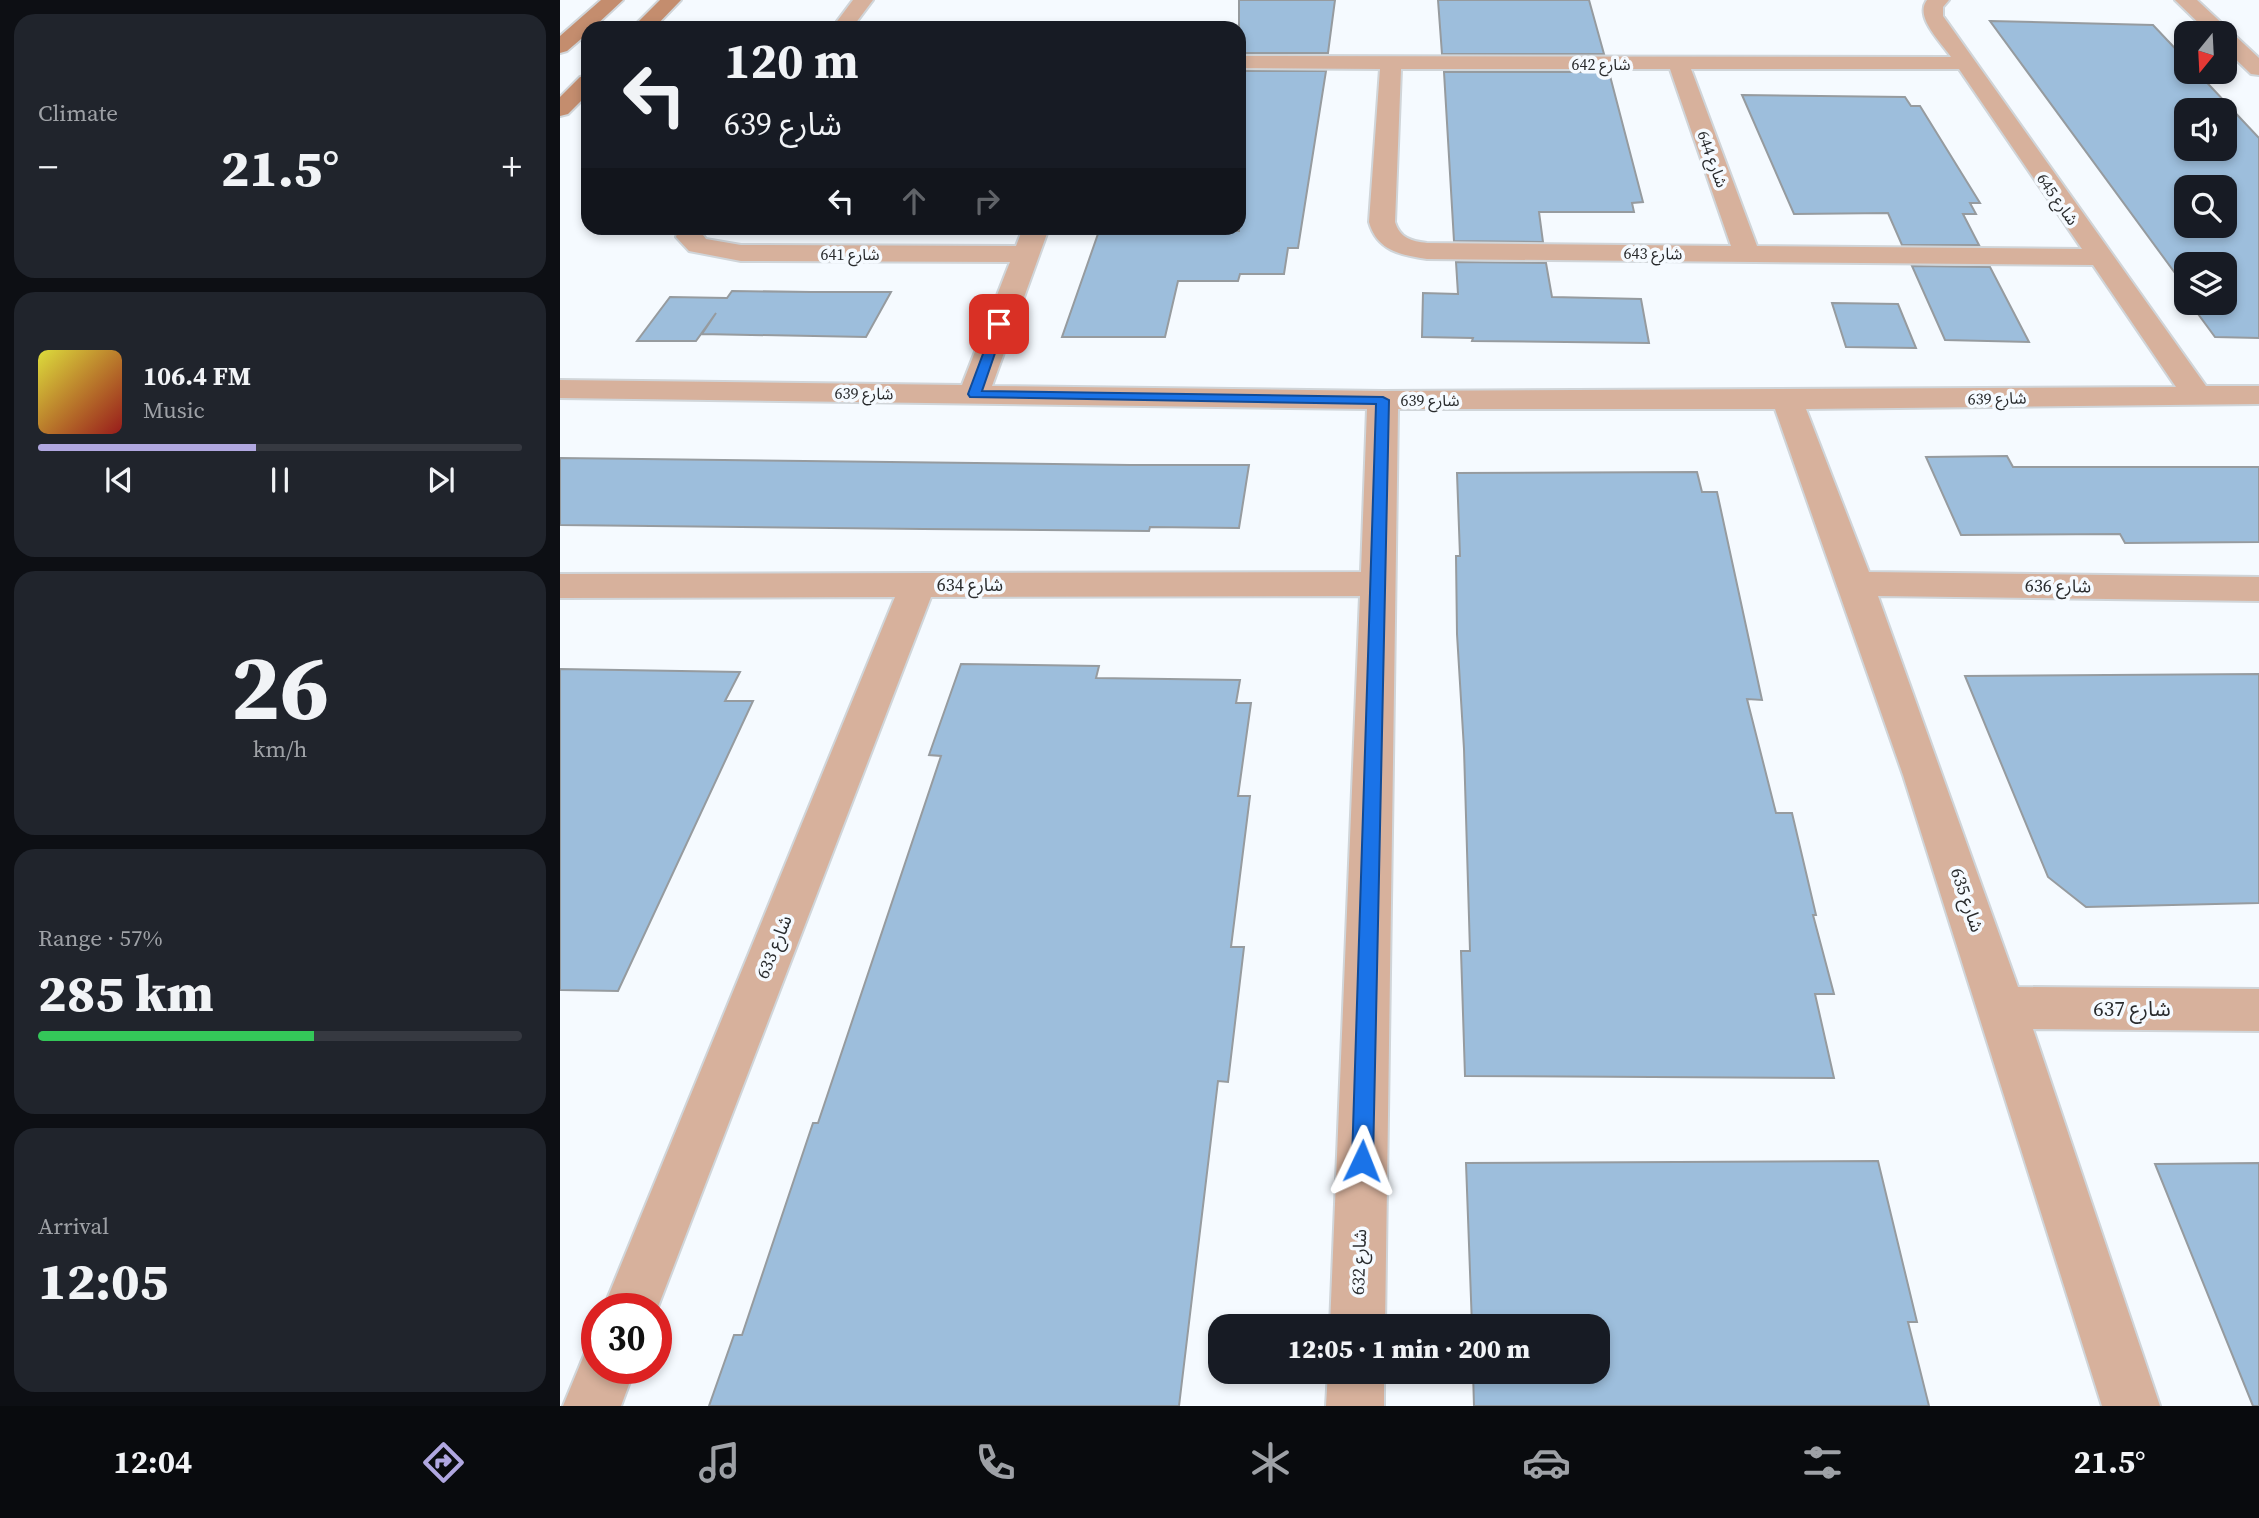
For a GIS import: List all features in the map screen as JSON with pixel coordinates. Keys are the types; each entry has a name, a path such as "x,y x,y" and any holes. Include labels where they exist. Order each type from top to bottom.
{"main road":[{"path":"589,21 613,0"},
{"path":"649,21 671,0"},
{"path":"560,47 581,28"},
{"path":"560,109 581,89"}],"street":[{"path":"847,21 863,0"},
{"name":"شارع 645","path":"1939,0 1933,5 1933,16 2098,257 2197,395"},
{"path":"2185,0 2207,21"},
{"path":"2237,49 2259,69"},
{"name":"شارع 642","path":"1246,62 1679,65 1964,63"},
{"name":"شارع 643","path":"1391,62 1382,222 1383,232 1392,242 1427,251 2098,257"},
{"name":"شارع 644","path":"1679,65 1747,254"},
{"name":"شارع 641","path":"690,235 698,245 741,253 1024,254"},
{"path":"974,394 1033,235"},
{"name":"شارع 639","path":"560,389 1383,400 1787,400 2259,395"},
{"name":"شارع 632","path":"1358,1314 1383,400"},
{"name":"شارع 635","path":"1787,400 1857,584 2004,1009 2131,1406"},
{"name":"شارع 634","path":"560,586 1379,584"},
{"name":"شارع 636","path":"1857,584 2259,589"},
{"name":"شارع 633","path":"636,1293 918,586"},
{"name":"شارع 637","path":"2004,1009 2259,1010"},
{"path":"592,1406 601,1384"},
{"path":"1355,1406 1356,1384"}],"building":[{"path":"1239,0 1335,0 1328,53 1246,53 1246,21 1239,21"},
{"path":"1438,0 1589,0 1604,54 1442,54"},
{"path":"1990,21 2153,25 2174,47 2174,84 2208,84 2221,98 2174,98 2174,161 2237,161 2237,115 2259,138 2259,338 2215,337 2199,315 2237,315 2237,252 2174,252 2174,272"},
{"path":"1246,71 1326,71 1298,248 1288,248 1284,274 1240,274 1238,281 1178,281 1165,337 1062,337 1098,235 1246,235"},
{"path":"1444,72 1609,72 1643,202 1632,203 1634,212 1539,212 1543,242 1454,241"},
{"path":"1742,95 1905,97 1911,106 1920,106 1980,203 1970,203 1976,214 1963,214 1979,245 1902,245 1888,213 1794,214"},
{"path":"1456,262 1546,263 1552,297 1641,299 1649,343 1472,341 1473,338 1422,337 1423,293 1458,294"},
{"path":"1912,266 1990,267 2029,342 1945,340"},
{"path":"732,291 891,292 866,337 702,334 716,313 696,341 637,341 670,297 727,298"},
{"path":"1832,303 1898,304 1916,348 1846,347"},
{"path":"2007,456 2013,467 2259,467 2259,542 2125,543 2120,534 1961,535 1926,457"},
{"path":"560,458 1249,465 1239,528 1150,527 1149,531 923,529 560,525"},
{"path":"1697,472 1702,492 1717,492 1762,700 1747,699 1776,813 1792,813 1816,915 1813,915 1834,994 1815,994 1834,1078 1465,1076 1461,951 1470,951 1464,749 1457,634 1456,556 1460,556 1457,473"},
{"path":"961,664 1099,666 1096,678 1240,680 1236,703 1251,703 1238,796 1250,796 1231,947 1244,947 1228,1082 1218,1081 1179,1406 709,1406 734,1335 742,1335 813,1123 818,1123 941,756 929,755"},
{"path":"560,669 740,672 725,701 753,701 618,991 560,990"},
{"path":"2259,674 2259,903 2086,907 2048,877 1965,676"},
{"path":"1878,1161 1917,1322 1908,1322 1929,1406 1474,1406 1473,1384 1610,1384 1610,1314 1472,1314 1466,1163"},
{"path":"2259,1163 2259,1406 2253,1406 2155,1164"}],"route":[{"path":"999,324 974,394 1383,400 1362,1161"}]}
